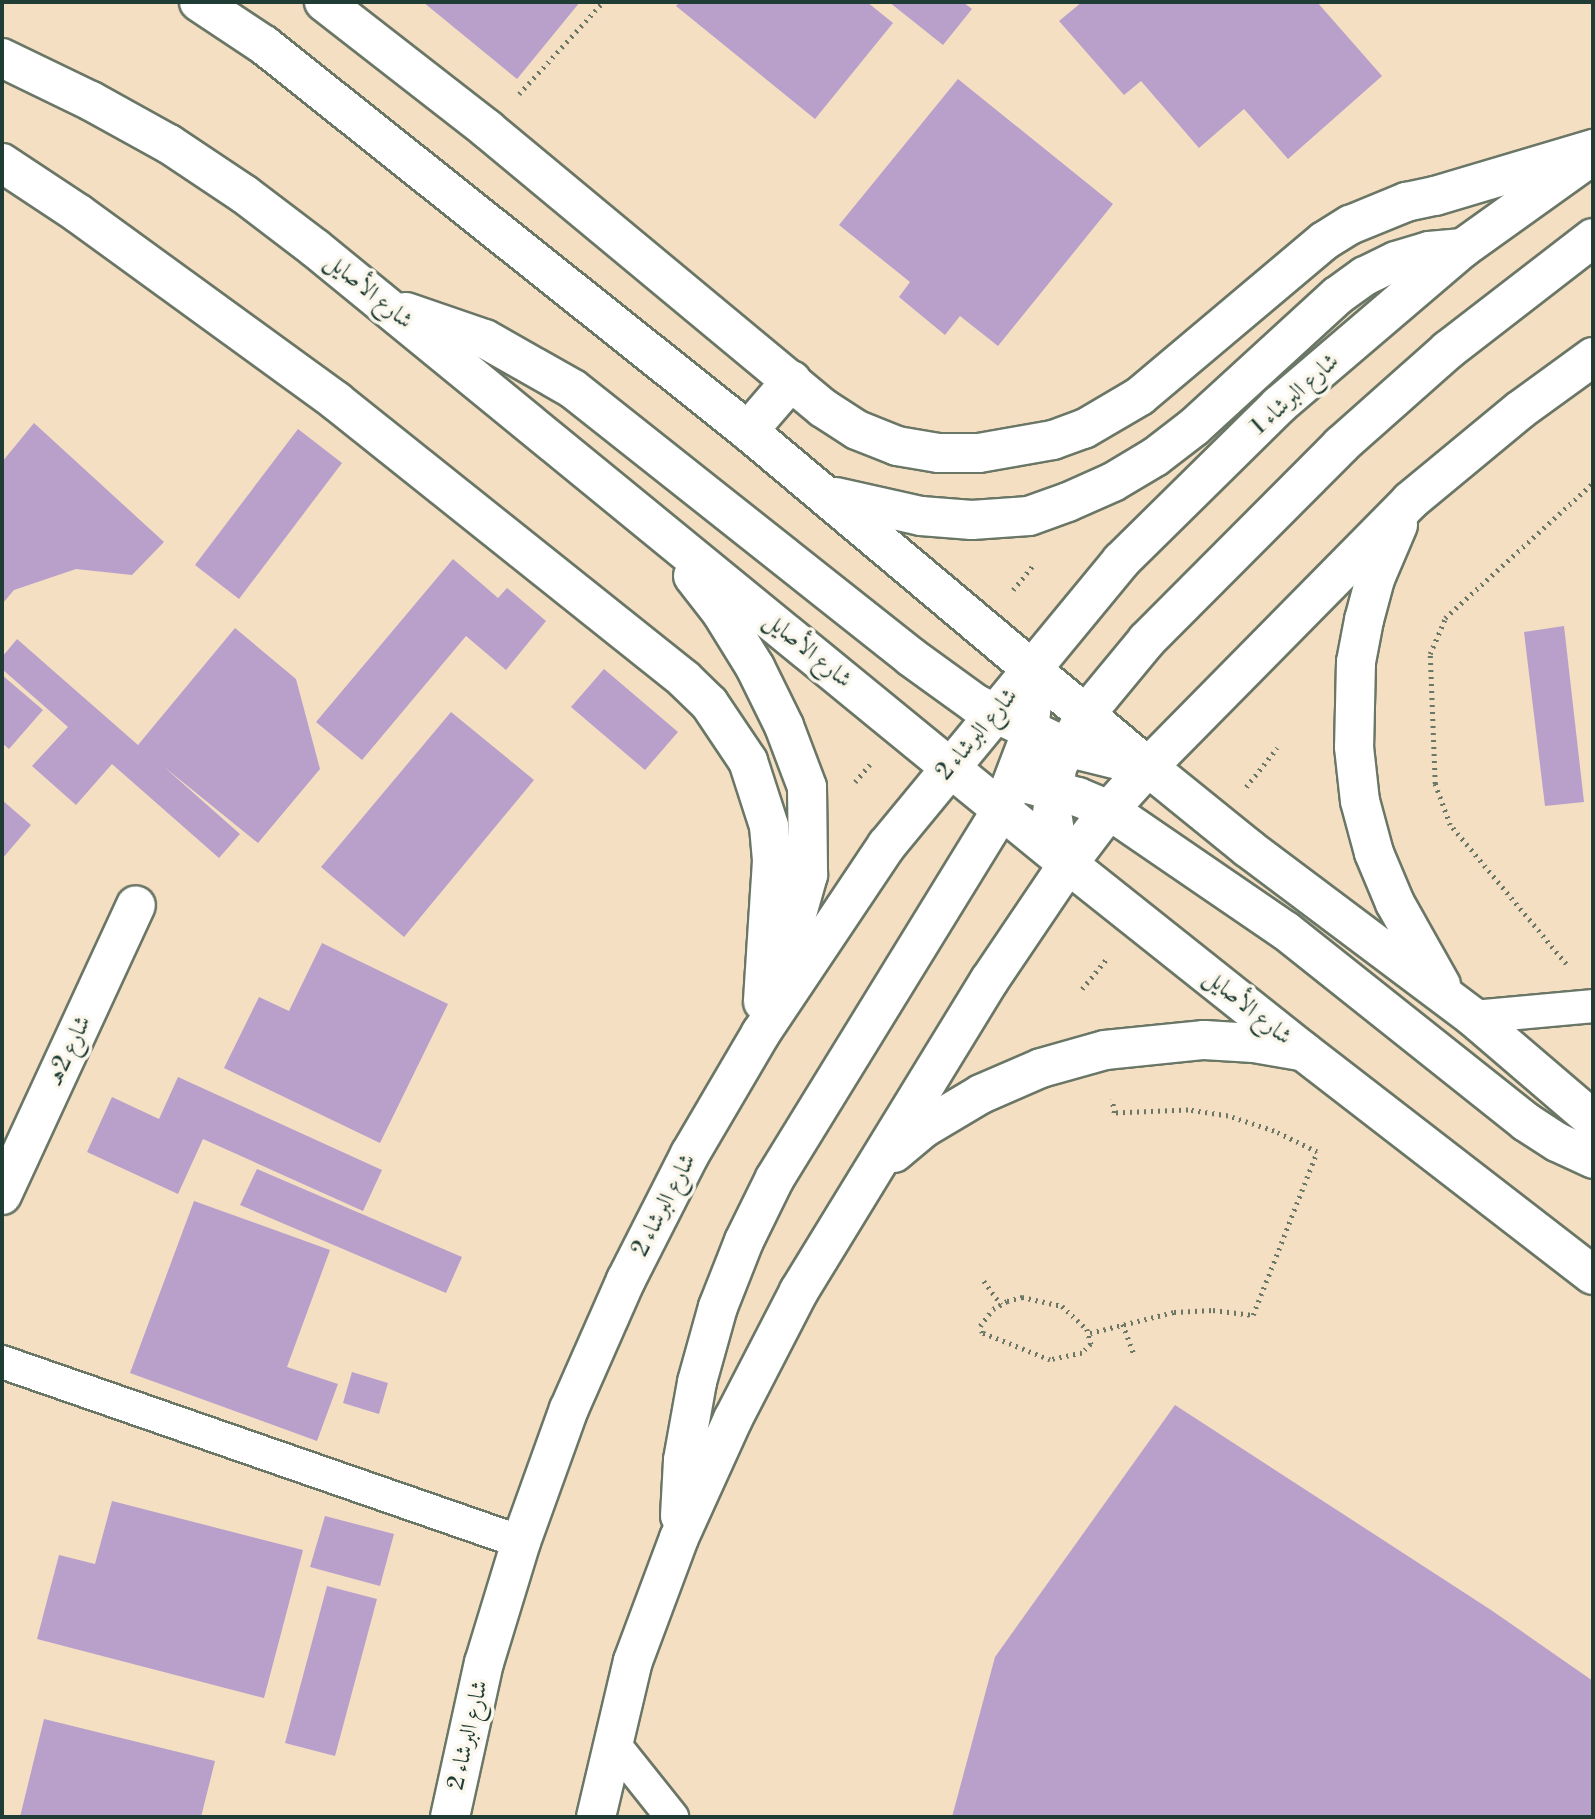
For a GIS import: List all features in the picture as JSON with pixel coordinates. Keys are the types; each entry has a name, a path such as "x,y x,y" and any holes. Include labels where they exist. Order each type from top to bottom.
{"street":[{"path":"199,2 264,45 824,493 1030,669 1076,731"},
{"path":"324,2 487,129 823,408 857,430 897,446 938,453 979,453 1053,440 1103,419 1140,396 1324,241 1350,225 1406,202 1435,196 1593,149"},
{"name":"شارع الأصايل","path":"2,58 91,101 169,144 244,194 389,307 635,513 950,766 1009,795 1068,864 1303,1051 1593,1275"},
{"name":"شارع البرشاء 1","path":"1030,669 1121,561 1279,405 1463,248 1593,155"},
{"path":"2,163 79,214 335,401 684,679 709,703 748,761 769,827 772,861 761,1033"},
{"path":"1068,864 1056,838 1052,814 1057,767 1076,731 1147,640 1341,445 1448,350 1593,238"},
{"path":"824,493 872,508 921,516 972,520 1029,516 1069,502 1113,482 1156,457 1194,428 1337,296 1365,276 1396,261 1429,251 1463,248"},
{"path":"389,307 485,339 573,389 939,680 1012,722 1076,731 1148,767 1248,848 1461,1008 1593,1120"},
{"path":"596,1817 634,1661 679,1538 733,1419 799,1291 989,981 1068,864 1109,810 1148,767 1410,501 1520,410 1593,357"},
{"path":"748,430 792,380"},
{"path":"1410,501 1387,549 1364,620 1356,662 1354,747 1360,801 1374,853 1395,903 1461,1008"},
{"path":"635,513 681,560 728,623 772,702 807,787 808,875 761,1033"},
{"name":"شارع البرشاء 2","path":"450,1817 484,1664 521,1542 569,1409 626,1280 690,1154 761,1033 887,845 950,766 1012,722 1030,669"},
{"path":"679,1538 684,1460 697,1382 718,1307 744,1241 775,1178 1009,795 1012,722"},
{"path":"1009,795 1053,789 1109,810 1286,931 1526,1122 1557,1142 1593,1159"},
{"name":"شارع 2هـ","path":"2,1195 136,905"},
{"path":"873,1169 924,1128 981,1094 1041,1068 1105,1050 1204,1040 1254,1043 1303,1051"}],"lane":[{"path":"1461,1008 1593,1006"},
{"path":"2,1363 521,1542"},
{"path":"613,1743 672,1817"}],"path":[{"path":"487,129 603,2"},
{"path":"1567,966 1463,843 1441,804 1436,784 1430,654 1445,618 1593,483"},
{"path":"1090,1333 1174,1312 1213,1310 1253,1314 1317,1152 1274,1131 1228,1116 1188,1110 1114,1113 1105,1050"},
{"path":"984,1281 1001,1304"},
{"path":"1022,1297 1062,1306 1090,1333 1091,1343 1083,1353 1050,1360 982,1332 983,1320 1001,1304 1022,1297"},
{"path":"1123,1324 1134,1355"}],"building":[{"path":"423,2 580,2 517,79"},
{"path":"680,2 867,2 893,23 815,119 676,6"},
{"path":"889,2 963,2 972,9 943,45"},
{"path":"1082,2 1317,2 1382,76 1288,159 1244,109 1199,148 1141,81 1124,95 1059,21"},
{"path":"958,79 1113,204 998,346 960,316 945,335 899,297 910,282 839,225"},
{"path":"34,423 164,542 132,575 76,569 14,590 2,604 2,462"},
{"path":"298,429 342,463 239,599 195,565"},
{"path":"453,559 498,598 507,588 546,621 506,670 466,636 362,760 316,722"},
{"path":"1564,626 1584,802 1545,806 1524,632"},
{"path":"235,628 296,679 320,769 258,843 163,766 240,834 219,858 112,764 76,805 32,766 68,727 2,669 2,657 17,639 138,745"},
{"path":"604,669 678,732 645,770 571,707"},
{"path":"2,675 43,710 9,749 2,743"},
{"path":"451,712 534,780 404,937 321,867"},
{"path":"2,800 31,825 2,859"},
{"path":"322,943 448,1004 380,1143 224,1068 259,997 289,1011"},
{"path":"178,1077 382,1170 363,1211 203,1139 178,1194 87,1152 112,1097 159,1119"},
{"path":"257,1169 462,1257 446,1293 240,1205"},
{"path":"194,1201 330,1250 287,1367 338,1384 317,1441 130,1373"},
{"path":"352,1372 388,1383 379,1414 343,1403"},
{"path":"1175,1405 1491,1610 1593,1681 1593,1817 952,1817 995,1657"},
{"path":"112,1501 303,1550 264,1698 37,1639 59,1555 95,1564"},
{"path":"325,1516 394,1534 380,1586 310,1567"},
{"path":"327,1586 377,1599 335,1756 285,1743"},
{"path":"44,1719 215,1761 201,1817 20,1817"}]}
